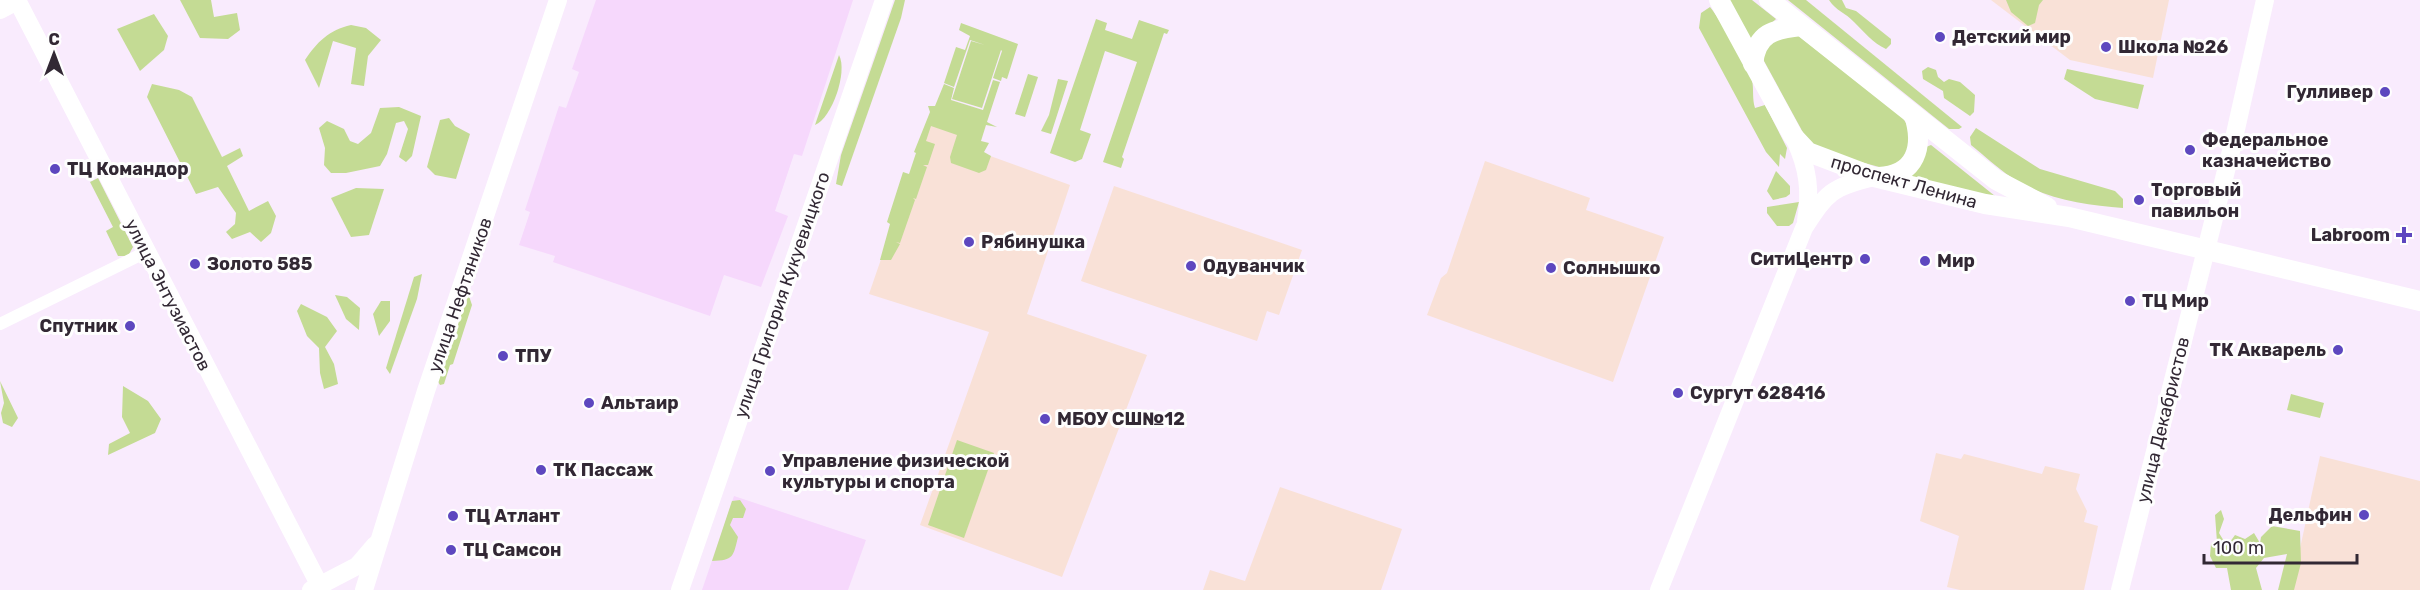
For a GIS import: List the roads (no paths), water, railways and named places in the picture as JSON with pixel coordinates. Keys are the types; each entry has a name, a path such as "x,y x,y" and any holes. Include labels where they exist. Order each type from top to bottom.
{"main road":[{"name":"проспект Ленина","path":"1719,0 1793,136 1808,152 1874,177 1984,204 2069,217 2420,301"},
{"name":"проспект Ленина","path":"1769,0 1996,180 2026,198 2069,217"},
{"path":"1753,64 1754,49 1761,39 1777,28 1801,26"},
{"path":"1874,177 1891,176 1903,171 1912,161 1919,144 1920,132 1914,116"}],"street":[{"path":"0,9 17,0"},
{"name":"улица Энтузиастов","path":"17,0 317,588"},
{"name":"улица Нефтяников","path":"364,590 426,391 558,0"},
{"name":"улица Григория Кукуевицкого","path":"680,590 884,0"},
{"name":"улица Декабристов","path":"2120,590 2206,251 2265,0"},
{"path":"1793,136 1806,163 1809,179 1804,228"},
{"path":"1659,590 1804,228 1822,200 1832,191 1874,177"},
{"path":"0,324 146,252"},
{"path":"317,588 357,566 369,555 383,533"}],"place":[{"name":"Детский мир","path":"1940,37"},
{"name":"Школа №26","path":"2106,47"},
{"name":"Гулливер","path":"2385,92"},
{"name":"Федеральное казначейство","path":"2190,150"},
{"name":"ТЦ Командор","path":"55,169"},
{"name":"Торговый павильон","path":"2139,200"},
{"name":"Labroom","path":"2404,235"},
{"name":"Рябинушка","path":"969,242"},
{"name":"СитиЦентр","path":"1865,259"},
{"name":"Мир","path":"1925,261"},
{"name":"Золото 585","path":"195,264"},
{"name":"Одуванчик","path":"1191,266"},
{"name":"Солнышко","path":"1551,268"},
{"name":"ТЦ Мир","path":"2130,301"},
{"name":"Спутник","path":"130,326"},
{"name":"ТК Акварель","path":"2338,350"},
{"name":"ТПУ","path":"503,356"},
{"name":"Сургут 628416","path":"1678,393"},
{"name":"Альтаир","path":"589,403"},
{"name":"МБОУ СШ№12","path":"1045,419"},
{"name":"ТК Пассаж","path":"541,470"},
{"name":"Управление физической культуры и спорта","path":"770,471"},
{"name":"Дельфин","path":"2364,515"},
{"name":"ТЦ Атлант","path":"453,516"},
{"name":"ТЦ Самсон","path":"451,550"}]}
